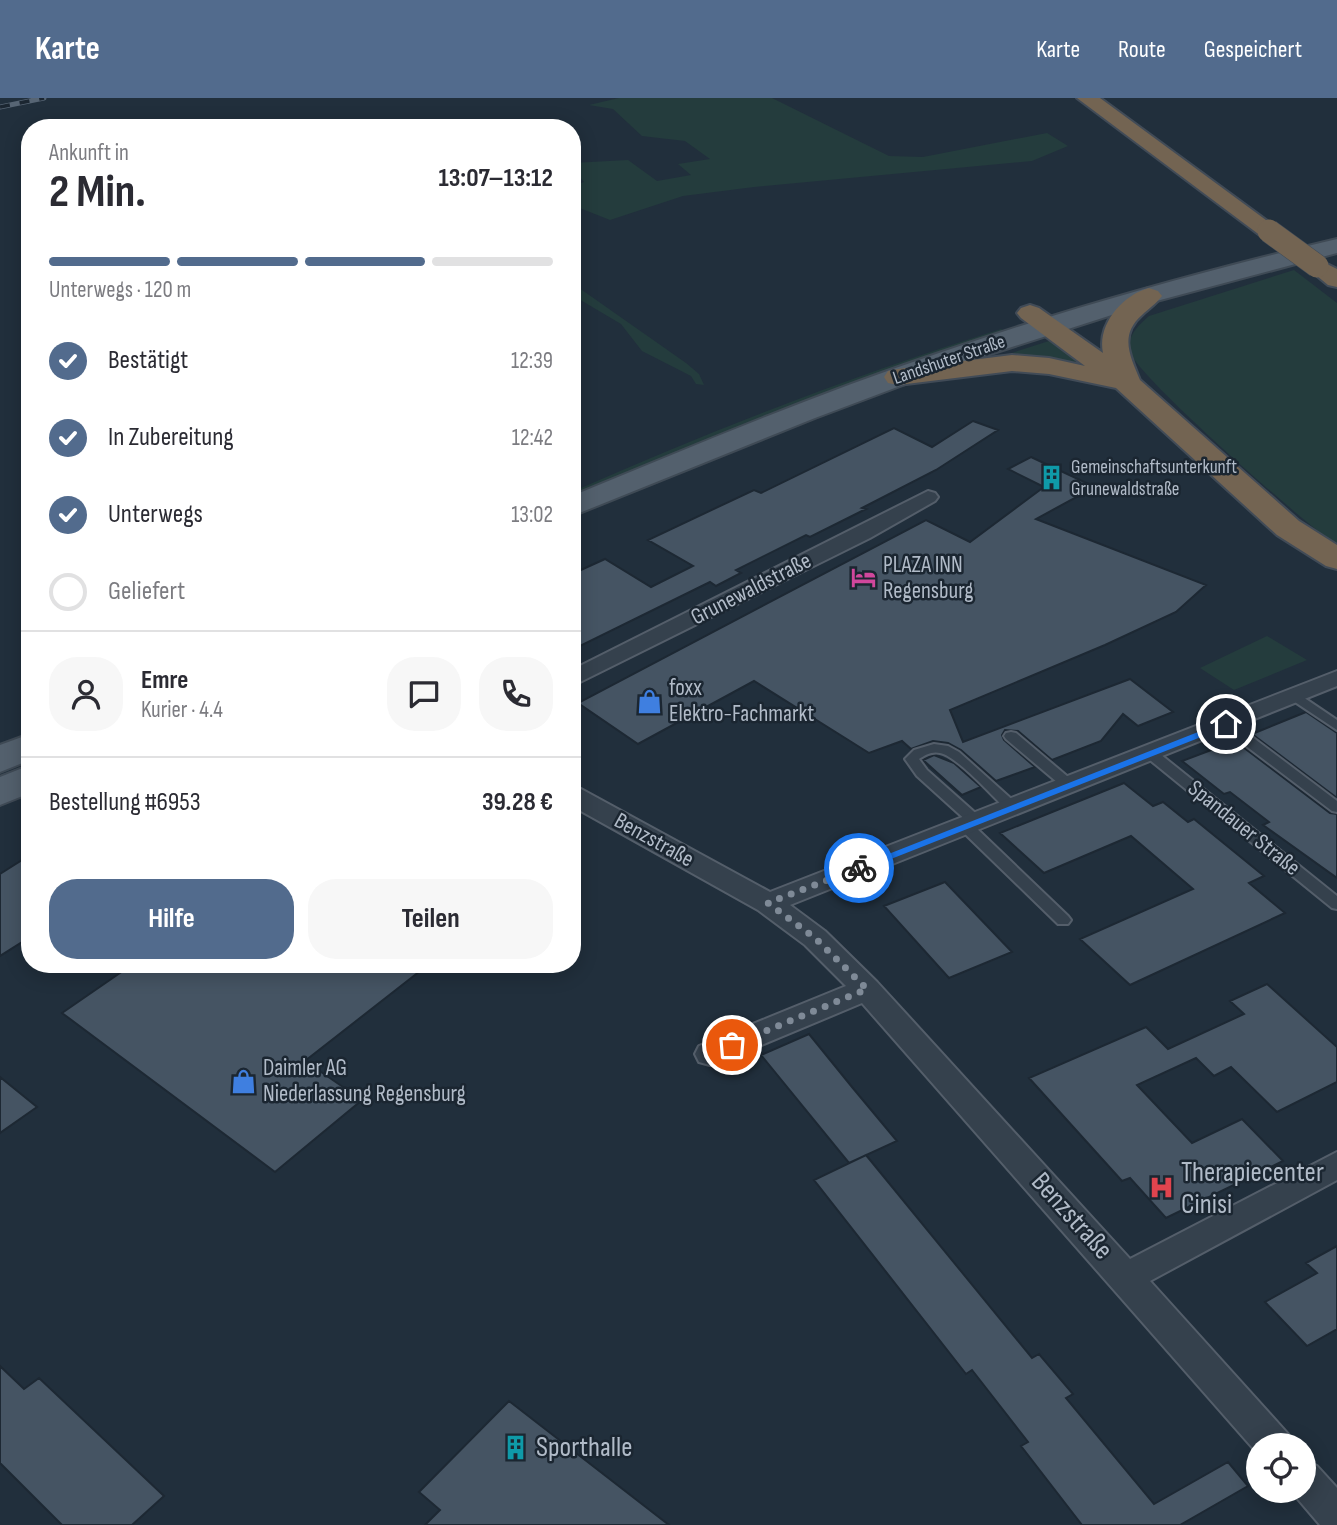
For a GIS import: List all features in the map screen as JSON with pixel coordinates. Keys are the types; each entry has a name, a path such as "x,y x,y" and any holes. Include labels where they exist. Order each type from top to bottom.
{"highway":[{"path":"1087,98 1269,231 1327,253"},
{"path":"1114,98 1263,200"},
{"path":"1128,384 1115,350 1113,332 1125,315 1149,296"},
{"path":"1040,320 1128,384 1288,528 1337,559"},
{"path":"898,377 1012,363 1049,366 1128,384"}],"main road":[{"name":"Landshuter Straße","path":"581,504 709,450 1040,320 1231,256 1337,232"},
{"name":"Landshuter Straße","path":"581,477 744,411 874,364 1040,320 1327,253"},
{"path":"0,760 21,750"},
{"path":"0,793 21,782"}],"street":[{"name":"Grunewaldstraße","path":"581,674 862,533 928,496"},
{"path":"768,903 1337,678"},
{"name":"Benzstraße","path":"581,800 768,903 815,938 867,989 1264,1433"},
{"path":"710,1054 867,989"},
{"path":"1127,1277 1337,1165"},
{"path":"1316,1492 1337,1516"}],"lane":[{"path":"1294,695 1337,726"},
{"path":"1226,724 1337,808"},
{"path":"1011,736 1069,785"},
{"path":"1012,807 949,751 932,748 912,759 922,773 1063,920"},
{"name":"Spandauer Straße","path":"1150,753 1337,904"}],"green space":[{"path":"619,98 772,98 889,156 923,157 1047,133 1068,146 1032,161 683,196 610,220 581,209 581,183 584,182 581,179 581,163 628,160 657,181 691,175 678,164 710,159 685,141 642,136 613,109 589,105"},
{"path":"1294,270 1337,303 1337,545 1261,483 1191,419 1139,366 1129,346 1138,327 1149,316"},
{"path":"581,289 686,363 699,374 704,385 696,384 691,376 642,351 621,324 581,300"},
{"path":"1001,329 1008,333 581,495 581,488 678,447 892,365"},
{"path":"1049,341 1088,368 999,357"},
{"path":"1267,636 1307,660 1234,690 1200,668"}],"building":[{"path":"973,421 998,430 936,470 862,508 866,509 736,570 741,573 716,586 710,582 581,646 581,570 605,559 651,587 693,566 648,540 754,490 761,493 894,428 932,447"},
{"path":"1031,457 1095,487 1036,519 1206,585 1176,612 950,710 963,742 1130,679 1173,712 1138,726 1123,714 1101,741 1052,760 1018,731 1005,730 1002,735 1004,740 1035,767 996,781 961,750 948,743 933,741 911,749 902,741 869,753 754,681 638,744 581,705 581,701 926,520 970,542 1044,487 1008,469"},
{"path":"1306,712 1337,733 1337,798 1252,734"},
{"path":"1235,741 1330,813 1337,814 1337,878 1263,825 1269,822 1230,792 1224,794 1182,761"},
{"path":"934,755 954,763 981,787 962,795 923,760"},
{"path":"1124,783 1153,806 1163,802 1188,822 1194,819 1264,876 1249,883 1285,913 1130,985 1080,939 1193,889 1131,836 1044,873 1000,833"},
{"path":"21,861 21,943 0,956 0,874"},
{"path":"945,882 1012,952 949,978 884,906"},
{"name":"Daimler AG Niederlassung Regensburg","path":"120,973 417,973 305,1061 362,1100 275,1172 62,1013"},
{"path":"1267,984 1337,1047 1337,1082 1277,1112 1231,1067 1214,1076 1196,1058 1137,1085 1192,1143 1242,1119 1283,1161 1166,1218 1130,1178 1122,1181 1029,1078 1146,1027 1168,1049 1244,1014 1230,1001"},
{"path":"809,1034 897,1141 849,1163 761,1055"},
{"path":"0,1077 37,1107 0,1133"},
{"path":"866,1155 1032,1358 1039,1354 1073,1394 1066,1398 1154,1504 1228,1462 1246,1487 1180,1525 1082,1525 1021,1446 1028,1442 972,1370 966,1374 814,1180"},
{"path":"1337,1246 1337,1329 1307,1346 1265,1302 1317,1273 1306,1263"},
{"path":"0,1366 24,1389 39,1378 164,1496 132,1525 62,1525 0,1463"},
{"name":"Sporthalle","path":"509,1401 669,1525 425,1525 440,1510 419,1492"}],"railway":[{"path":"0,107 44,98"}],"way so far":[{"path":"732,1045 867,989 815,938 768,903 859,868"}],"place":[{"name":"Gemeinschaftsunterkunft Grunewaldstraße","path":"1051,478"},
{"name":"PLAZA INN Regensburg","path":"863,578"},
{"name":"foxx Elektro-Fachmarkt","path":"649,701"},
{"name":"Daimler AG Niederlassung Regensburg","path":"243,1081"},
{"name":"Therapiecenter Cinisi","path":"1161,1188"},
{"name":"Sporthalle","path":"516,1447"}],"route":[{"path":"859,868 1226,724"}]}
